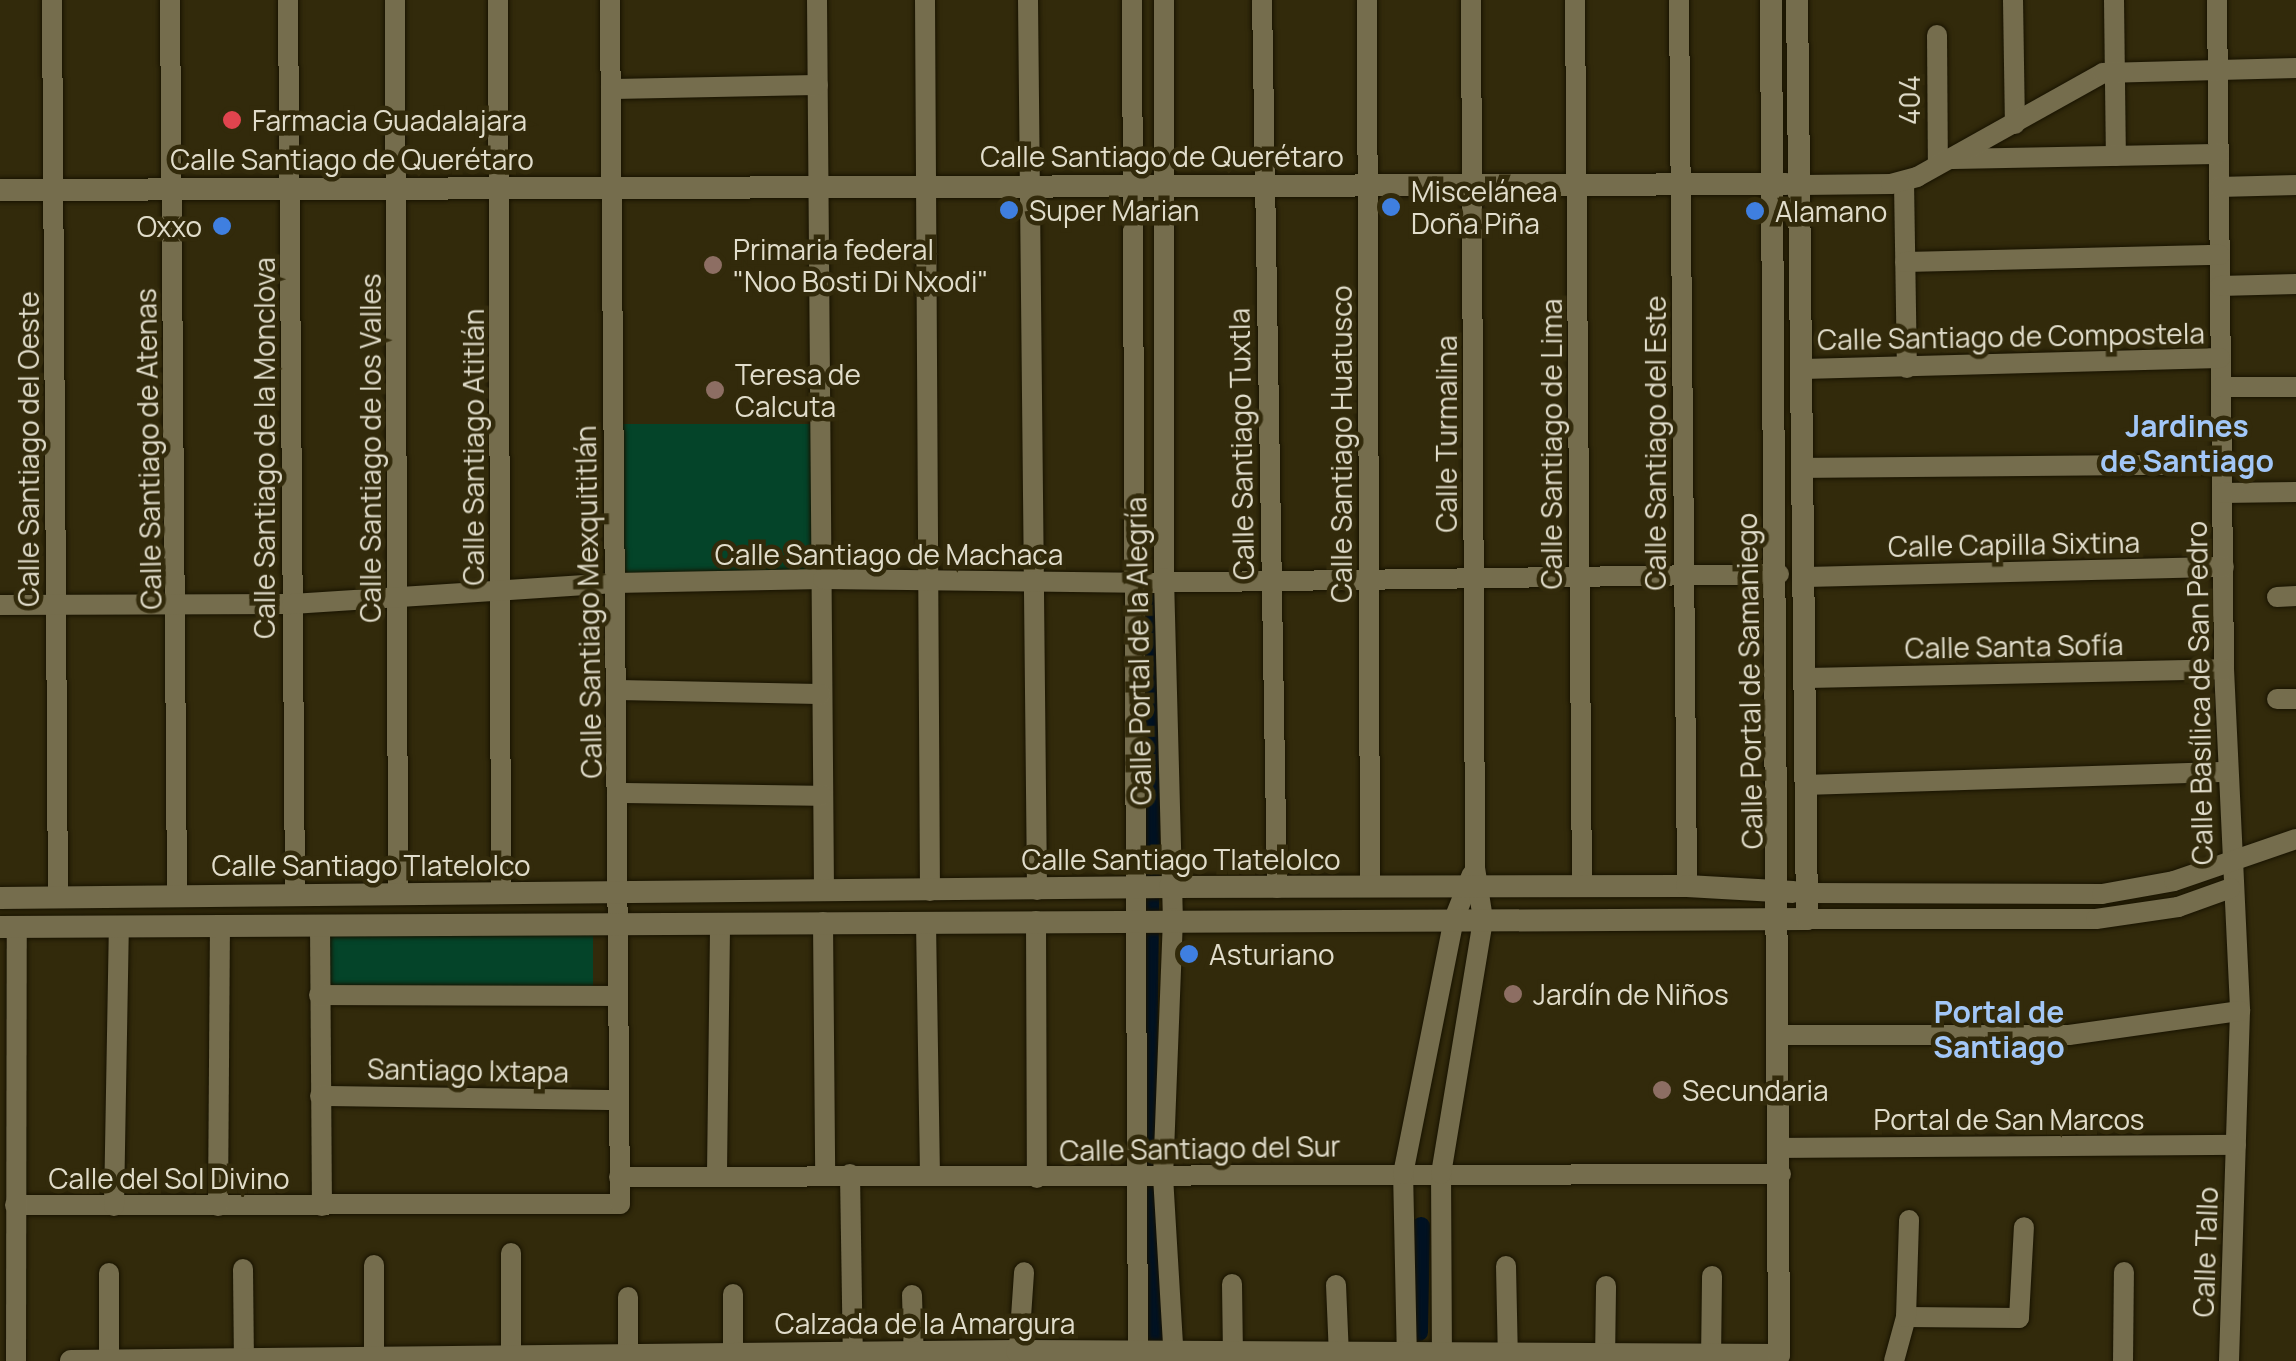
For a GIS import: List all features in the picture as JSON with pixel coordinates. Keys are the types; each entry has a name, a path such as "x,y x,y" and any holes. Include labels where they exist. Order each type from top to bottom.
{"street":[{"name":"Calle Santiago del Oeste","path":"52,0 58,898"},
{"name":"Calle Santiago de Atenas","path":"170,0 178,604 177,897"},
{"name":"Calle Santiago de la Monclova","path":"288,0 295,896"},
{"name":"Calle Santiago de los Valles","path":"395,0 398,895"},
{"name":"Calle Santiago Atitlán","path":"498,0 501,894"},
{"name":"Calle Santiago Mexquititlán","path":"322,1206 620,1204 614,996 618,893 610,0"},
{"path":"817,0 824,892"},
{"path":"925,0 930,890"},
{"path":"1028,0 1030,582 1037,890"},
{"name":"Calle Portal de la Alegría","path":"1132,0 1136,889 1132,1176 1137,1357"},
{"name":"Calle Portal de la Alegría","path":"1164,0 1164,578 1172,918 1163,1176 1172,1356"},
{"name":"Calle Santiago Tuxtla","path":"1262,0 1277,888"},
{"name":"Calle Santiago Huatusco","path":"1367,0 1370,887"},
{"name":"Calle Turmalina","path":"1442,1357 1441,1174 1484,919 1474,881 1472,0"},
{"name":"Calle Santiago de Lima","path":"1575,0 1582,887"},
{"name":"Calle Santiago del Este","path":"1679,0 1687,886"},
{"name":"Calle Portal de Samaniego","path":"1771,0 1781,892 1779,1358"},
{"name":"Calle Portal de Samaniego","path":"1797,0 1807,920"},
{"path":"2012,0 2015,124"},
{"path":"2114,0 2116,156"},
{"name":"Calle Basílica de San Pedro","path":"2217,0 2224,669 2231,888 2240,1011 2236,1145"},
{"name":"404","path":"1937,35 1943,162"},
{"name":"Calle Santiago de Querétaro","path":"0,190 1904,182 2114,71 2296,68"},
{"path":"611,89 818,85"},
{"path":"1943,162 2218,154"},
{"path":"1904,182 1907,368"},
{"path":"2219,187 2296,185"},
{"path":"1905,262 2220,256"},
{"path":"2220,286 2296,284"},
{"name":"Calle Santiago de Compostela","path":"1804,369 2220,358"},
{"name":"Calle Santiago de Compostela","path":"2221,387 2296,387"},
{"path":"1804,468 2222,464"},
{"path":"2222,494 2296,492"},
{"name":"Calle Capilla Sixtina","path":"1806,576 2224,567"},
{"name":"Calle Santiago de Machaca","path":"0,606 292,604 615,583 823,579 1135,583 1164,578 1779,574"},
{"name":"Calle Santa Sofía","path":"1806,678 2224,669"},
{"path":"616,690 821,694"},
{"path":"1806,786 2227,772"},
{"path":"617,793 822,796"},
{"name":"Calle Santiago Tlatelolco","path":"0,898 1370,887 1474,881 1781,892 2102,894 2230,863 2296,839"},
{"name":"Calle Turmalina","path":"1407,1358 1403,1174 1454,919 1474,881"},
{"path":"16,1361 8,1278 16,1206 8,1139 8,927 1172,918 2096,919 2178,907 2231,888"},
{"path":"1036,921 1037,1178"},
{"path":"822,922 825,1174"},
{"path":"926,922 930,1175"},
{"path":"717,1174 720,923"},
{"path":"320,925 322,1206"},
{"path":"114,1206 118,926"},
{"path":"218,1206 220,926"},
{"path":"318,995 614,996"},
{"path":"1778,1035 2069,1035 2240,1011"},
{"name":"Santiago Ixtapa","path":"320,1096 616,1100"},
{"name":"Portal de San Marcos","path":"1782,1148 2236,1145"},
{"name":"Calle Tallo","path":"2229,1361 2236,1145"},
{"name":"Calle Santiago del Sur","path":"619,1178 717,1174 1037,1178 1781,1174"},
{"path":"850,1174 853,1357"},
{"name":"Calle del Sol Divino","path":"16,1206 322,1206"},
{"path":"1894,1361 1906,1317 1909,1220"},
{"path":"1906,1317 2019,1318 2024,1227"},
{"path":"511,1253 511,1357"},
{"path":"374,1265 374,1358"},
{"path":"1506,1266 1508,1358"},
{"path":"243,1268 244,1359"},
{"path":"1018,1356 1024,1272"},
{"path":"2122,1361 2124,1272"},
{"path":"109,1274 109,1360"},
{"path":"1710,1357 1712,1276"},
{"path":"1232,1284 1233,1356"},
{"path":"1336,1286 1339,1358"},
{"path":"1605,1357 1606,1286"},
{"path":"733,1294 733,1358"},
{"path":"912,1295 914,1357"},
{"path":"628,1296 628,1358"},
{"name":"Calzada de la Amargura","path":"70,1361 1018,1356 1779,1358"}],"green space":[{"path":"618,424 813,424 813,574 618,574"},
{"path":"326,932 593,932 593,993 326,993"}],"waterway":[{"path":"1147,1162 1154,596"},
{"path":"1148,1182 1156,1347"},
{"path":"1419,1332 1421,1226"}],"place":[{"name":"Farmacia Guadalajara","path":"232,120"},
{"name":"Miscelánea Doña Piña","path":"1391,207"},
{"name":"Super Marian","path":"1009,210"},
{"name":"Alamano","path":"1755,211"},
{"name":"Oxxo","path":"222,226"},
{"name":"Primaria federal \"Noo Bosti Di Nxodi\"","path":"713,265"},
{"name":"Teresa de Calcuta","path":"715,390"},
{"name":"Asturiano","path":"1189,954"},
{"name":"Jardín de Niños","path":"1513,994"},
{"name":"Secundaria","path":"1662,1090"}],"district":[{"name":"Jardines de Santiago","path":"2187,443"},
{"name":"Portal de Santiago","path":"1999,1029"}]}
